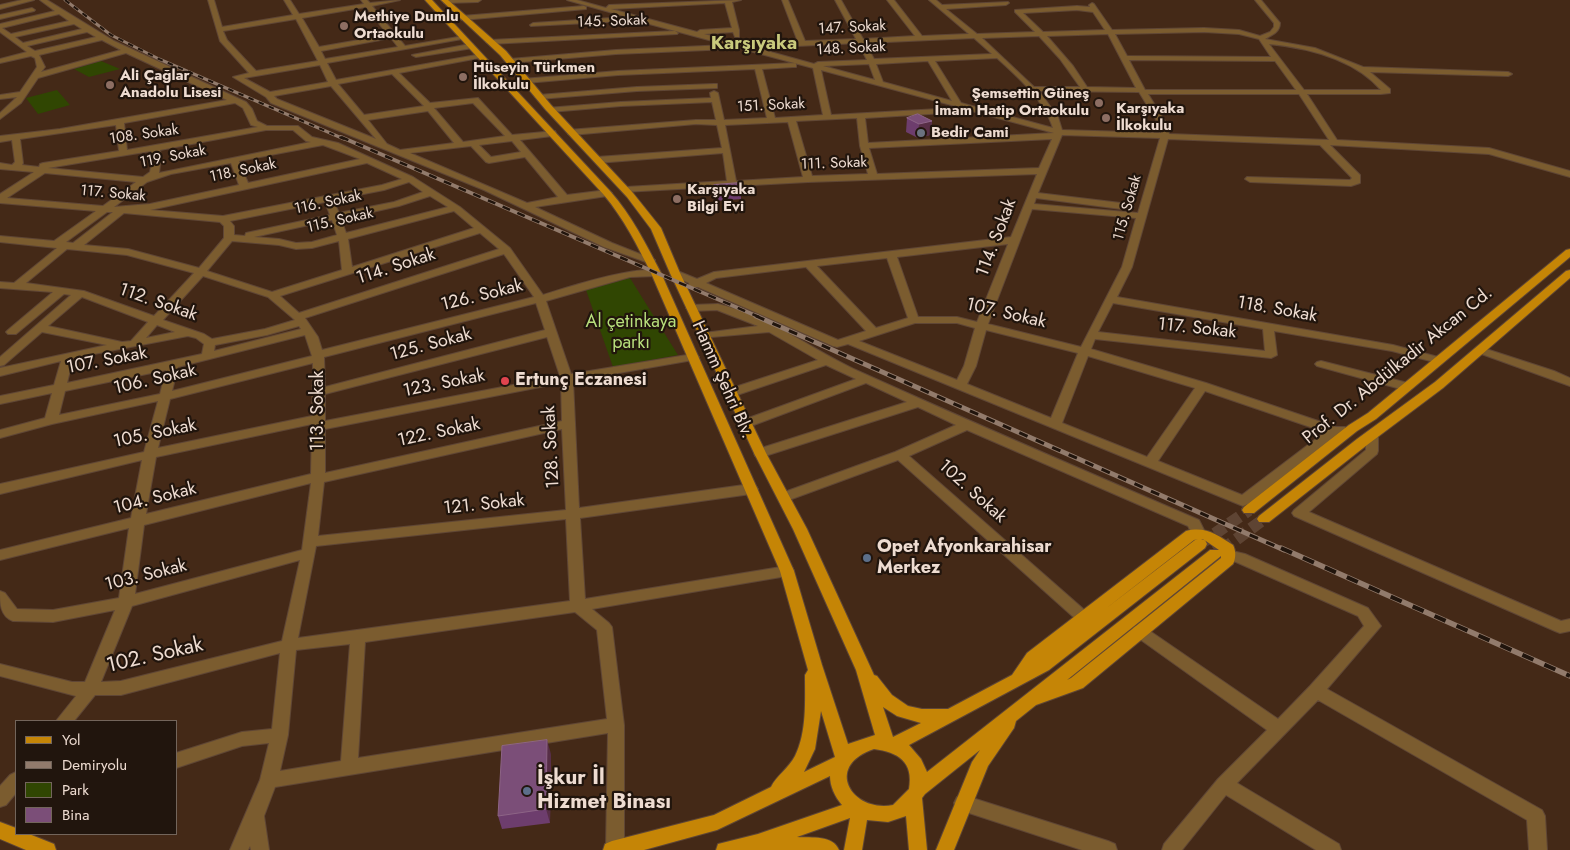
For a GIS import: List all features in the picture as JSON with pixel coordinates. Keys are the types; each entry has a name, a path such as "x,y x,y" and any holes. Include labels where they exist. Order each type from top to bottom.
{"main road":[{"name":"Hamm Şehri Blv.","path":"428,0 470,46 496,60 526,81 550,110 626,190 656,228 704,336 733,392 760,453 800,529 864,670 890,744"},
{"name":"Hamm Şehri Blv.","path":"445,1 490,42 496,60 552,133 622,212 650,260 787,571 842,760"},
{"name":"Prof. Dr. Abdülkadir Akcan Cd.","path":"1249,510 1353,428 1372,416 1570,252"},
{"name":"Prof. Dr. Abdülkadir Akcan Cd.","path":"1264,520 1439,386 1570,273"},
{"path":"842,760 837,775 839,788 846,799 858,808 874,814 890,814 904,808 917,794 1016,711 1228,549 1206,534 1043,666 954,715 890,744"},
{"path":"1016,682 1033,657 1191,535 1200,539"},
{"path":"1031,700 1077,683 1228,560 1222,555"},
{"path":"770,797 791,778 802,762 812,736 814,665"},
{"path":"864,670 890,705 906,714 926,717 954,715"},
{"path":"945,850 981,762 1016,711"},
{"path":"613,850 717,822 842,760 852,749 862,744 874,742 890,744 912,759 917,768 920,778 917,794 918,850"},
{"path":"725,850 758,842 858,808"},
{"path":"853,850 858,808"},
{"path":"18,835 48,850"},
{"path":"758,842 828,848 830,850"}],"street":[{"path":"0,5 17,0"},
{"path":"0,5 31,0"},
{"path":"43,0 128,50 235,101"},
{"path":"211,0 224,41 254,74"},
{"path":"286,0 317,49 333,83 384,145"},
{"path":"219,30 366,2 397,0"},
{"path":"445,1 478,0"},
{"path":"570,0 1059,134"},
{"path":"728,0 740,47"},
{"path":"462,18 595,7 618,3 738,0"},
{"path":"785,0 803,44"},
{"path":"838,0 872,62 880,84"},
{"path":"890,0 920,38"},
{"path":"932,0 1034,89 1058,123 1059,134"},
{"path":"1258,0 1277,23 1277,27 1272,33 1262,40 1302,93 1335,143"},
{"path":"366,2 393,36 416,55 422,66"},
{"path":"941,7 1004,2 1017,11 1042,35 1077,75 1085,89"},
{"path":"0,17 51,6"},
{"path":"1017,11 1094,8 1111,33 1142,91 1164,126 1165,136"},
{"path":"0,117 22,96 41,67 38,57 6,36 0,28 61,12"},
{"path":"531,12 534,38"},
{"path":"533,25 635,18"},
{"path":"6,36 77,21"},
{"path":"22,45 90,29"},
{"name":"145. Sokak","path":"490,42 534,38 736,30"},
{"name":"147. Sokak","path":"269,95 422,66 496,60 617,62 740,47 920,38 1195,30 1233,31 1262,40 1313,50 1339,58 1360,69 1386,89 1386,91 1302,93"},
{"path":"616,35 617,62"},
{"path":"317,49 393,36"},
{"path":"0,61 104,37"},
{"path":"462,37 237,77 269,95 271,99 277,102 527,206 608,245 650,260"},
{"path":"416,55 470,46"},
{"path":"35,76 128,50"},
{"name":"148. Sokak","path":"526,81 617,62 710,68 998,56"},
{"path":"1125,58 1276,58"},
{"path":"930,59 959,106"},
{"path":"758,66 772,120"},
{"path":"817,67 827,117"},
{"path":"710,68 715,100 728,150 732,182"},
{"path":"1360,69 1508,74"},
{"path":"394,72 460,144"},
{"path":"539,97 637,89 714,86"},
{"path":"1034,89 1302,93"},
{"path":"0,97 22,96"},
{"path":"0,126 16,113 21,104 22,96"},
{"path":"362,118 475,100 527,154 564,198"},
{"path":"550,110 621,104 715,100"},
{"path":"0,139 120,122 235,101 243,102 248,107 254,123 266,128"},
{"name":"151. Sokak","path":"571,132 686,122 772,120 972,110"},
{"path":"861,115 864,146 873,176"},
{"path":"0,131 151,116"},
{"path":"791,119 808,179"},
{"path":"120,122 123,152"},
{"name":"128. Sokak","path":"266,128 295,128 309,139 320,143 336,145 410,179 431,192 455,208 506,250 540,299 567,378 578,606"},
{"name":"108. Sokak","path":"26,169 240,134 266,128"},
{"path":"401,152 552,133"},
{"path":"864,146 1059,134 1322,142 1489,151 1570,174"},
{"name":"114. Sokak","path":"960,386 970,366 982,324 1014,240 1059,134"},
{"name":"115. Sokak","path":"1055,424 1091,335 1127,267 1165,136"},
{"path":"14,168 19,164 16,138"},
{"path":"1250,179 1351,183 1357,181 1357,177 1322,142"},
{"name":"119. Sokak","path":"0,166 145,180 169,172 320,143"},
{"path":"473,143 488,160 527,154"},
{"path":"16,286 67,245 104,208 154,173 156,168 155,148"},
{"path":"597,160 728,150"},
{"path":"234,160 244,186"},
{"name":"118. Sokak","path":"122,210 150,206 369,160"},
{"path":"0,199 43,170"},
{"name":"111. Sokak","path":"626,190 732,182 1042,171"},
{"name":"117. Sokak","path":"0,199 15,202 223,219 384,187 410,179"},
{"name":"116. Sokak","path":"229,238 396,204 431,192"},
{"path":"527,206 564,198 607,193"},
{"path":"1032,195 1143,212"},
{"path":"328,198 343,237 347,272"},
{"path":"0,211 15,202"},
{"path":"1028,206 1143,212"},
{"name":"115. Sokak","path":"229,238 279,242 296,246 312,245 455,208"},
{"path":"67,245 122,210"},
{"path":"0,329 12,332 36,332 129,344 201,272 229,238 229,226 223,219"},
{"path":"272,295 482,229"},
{"name":"113. Sokak","path":"0,239 128,252 201,272 272,295 302,323 312,338 318,356 319,422 318,478 309,548 289,645 280,735 269,780 239,850"},
{"path":"685,294 696,283 714,275 1014,240"},
{"name":"114. Sokak","path":"302,323 506,250"},
{"path":"891,255 914,320"},
{"path":"809,264 873,332"},
{"name":"126. Sokak","path":"318,356 630,274 656,273"},
{"name":"107. Sokak","path":"675,273 837,344 914,320 958,320 982,324 1084,351 1202,386 1335,431"},
{"name":"112. Sokak","path":"0,285 80,293 200,336 210,343 302,323"},
{"path":"12,332 61,290"},
{"path":"0,363 80,293"},
{"name":"118. Sokak","path":"1110,299 1393,348 1438,360"},
{"path":"691,308 718,307 738,312 771,328 827,361 967,425 1194,523 1200,539"},
{"name":"107. Sokak","path":"0,400 173,366 302,323"},
{"name":"117. Sokak","path":"1091,335 1271,355 1268,327"},
{"path":"704,336 771,328"},
{"name":"125. Sokak","path":"319,392 552,332"},
{"path":"0,372 68,356 188,333"},
{"path":"847,340 1243,501 1335,431 1353,428"},
{"path":"207,356 210,343"},
{"path":"1480,350 1550,373 1570,382"},
{"path":"51,420 68,356"},
{"name":"106. Sokak","path":"0,434 51,420 166,396 318,356"},
{"name":"123. Sokak","path":"319,422 693,357"},
{"path":"733,392 827,361"},
{"path":"1321,364 1408,387"},
{"path":"65,720 90,690 126,602 137,522 150,454 173,366"},
{"path":"747,423 866,379"},
{"path":"1150,463 1202,386"},
{"path":"760,453 918,403"},
{"name":"105. Sokak","path":"0,489 150,454 319,422"},
{"name":"122. Sokak","path":"318,478 568,424"},
{"path":"784,498 900,455 967,425"},
{"path":"1372,436 1372,451 1299,513 1560,627 1570,625"},
{"name":"102. Sokak","path":"900,455 1084,618"},
{"name":"104. Sokak","path":"0,556 318,478"},
{"name":"121. Sokak","path":"309,548 751,489"},
{"name":"103. Sokak","path":"0,597 13,615 53,616 126,602 309,548"},
{"path":"1171,850 1224,784 1316,691 1373,626 1363,612 1240,558 1222,555"},
{"name":"102. Sokak","path":"0,670 72,689 121,688 289,645 578,606 695,588 787,571"},
{"path":"578,606 604,627 616,725 613,850"},
{"path":"1139,631 1279,729"},
{"path":"349,766 358,636"},
{"path":"1316,691 1536,816 1538,850"},
{"path":"269,780 616,725"},
{"path":"178,760 242,740 280,735"},
{"path":"0,799 15,781"},
{"path":"1224,784 1332,850"},
{"path":"963,803 1108,850"},
{"name":"113. Sokak","path":"255,816 260,850"}],"green space":[{"path":"101,61 120,69 89,77 74,69"},
{"path":"57,90 70,105 38,114 26,98"},
{"name":"Al çetinkaya parkı","path":"630,278 678,355 613,367 586,290"}],"building":[{"path":"918,114 932,121 919,124 907,118"},
{"path":"739,183 741,192 716,193 714,185"},
{"name":"İşkur İl Hizmet Binası","path":"547,740 546,809 498,816 502,746"}],"tunnel":[{"path":"1200,544 1249,510"},
{"path":"1222,550 1264,519"},
{"path":"1217,553 1223,548"}],"railway":[{"path":"65,0 111,35 159,59 344,139"},
{"path":"341,137 759,317"},
{"path":"756,316 1284,550"},
{"path":"1281,548 1570,676"}],"place":[{"name":"Methiye Dumlu Ortaokulu","path":"344,26"},
{"name":"Hüseyin Türkmen İlkokulu","path":"463,77"},
{"name":"Ali Çağlar Anadolu Lisesi","path":"110,85"},
{"name":"Şemsettin Güneş İmam Hatip Ortaokulu","path":"1099,103"},
{"name":"Karşıyaka İlkokulu","path":"1106,118"},
{"name":"Bedir Cami","path":"921,133"},
{"name":"Karşıyaka Bilgi Evi","path":"677,199"},
{"name":"Ertunç Eczanesi","path":"505,381"},
{"name":"Opet Afyonkarahisar Merkez","path":"867,558"},
{"name":"İşkur İl Hizmet Binası","path":"527,791"}],"district":[{"name":"Karşıyaka","path":"754,44"}]}
